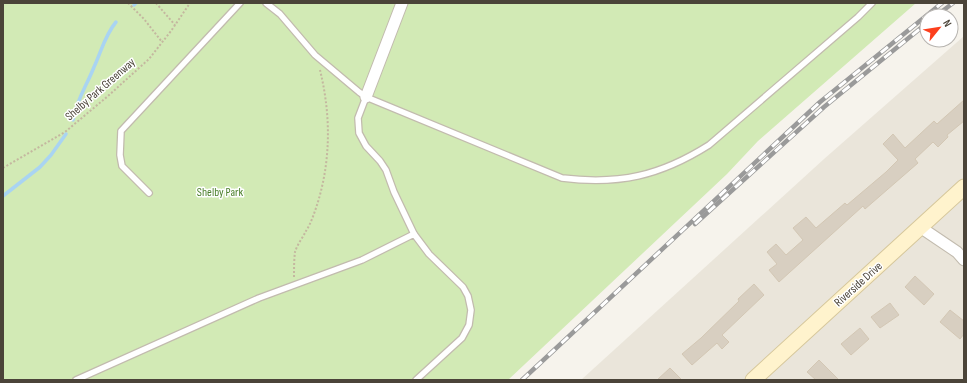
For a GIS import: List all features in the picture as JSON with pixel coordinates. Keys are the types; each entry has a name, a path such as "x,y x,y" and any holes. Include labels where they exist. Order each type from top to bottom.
{"street":[{"path":"366,97 402,3"},
{"name":"Riverside Drive","path":"760,378 964,187"},
{"path":"920,227 957,252 964,260"}],"lane":[{"path":"149,193 122,166 120,155 121,131 240,3"},
{"path":"266,3 280,14 315,55 366,97 562,178 591,181 606,181 650,174 690,157 709,145 846,28 872,3"},
{"path":"366,97 358,118 359,133 366,146 386,170 394,192 414,234 429,254 463,287 468,296 471,310 469,325 462,338 416,380"},
{"path":"76,380 259,298 362,260 414,234"}],"path":[{"path":"128,3 144,19 162,42"},
{"path":"156,3 175,26"},
{"name":"Shelby Park Greenway","path":"3,168 65,132 149,59 175,26 190,3"},
{"path":"293,286 295,251 307,229 316,206 323,182 327,158 327,108 323,82 315,55"}],"shaded area":[{"path":"964,36 964,380 581,380 824,159 950,48 959,48 959,40"}],"green space":[{"name":"Shelby Park","path":"3,3 916,3 758,141 727,174 508,380 3,380"}],"building":[{"path":"964,100 964,121 947,135 948,137 938,147 933,142 915,159 918,163 865,209 863,206 779,282 769,270 777,264 767,252 776,244 786,255 803,240 793,228 806,217 816,228 845,203 847,205 886,172 898,160 883,144 893,134 905,148 934,121 937,124"},
{"path":"915,276 934,294 924,305 905,287"},
{"path":"754,284 764,295 722,335 729,342 722,349 717,343 692,365 682,354 701,338 739,301 738,299"},
{"path":"890,303 899,315 880,328 871,317"},
{"path":"950,310 964,321 964,334 960,339 940,322"},
{"path":"860,328 869,339 851,355 841,344"},
{"path":"819,360 839,380 816,380 807,372"},
{"path":"670,368 682,380 657,380"}],"waterway":[{"path":"73,120 79,100 109,32 116,22"},
{"path":"3,196 40,167 51,155 66,134"}],"railway":[{"path":"522,380 820,102 942,3"},
{"path":"946,8 953,3"},
{"path":"695,224 824,107 919,30"}]}
